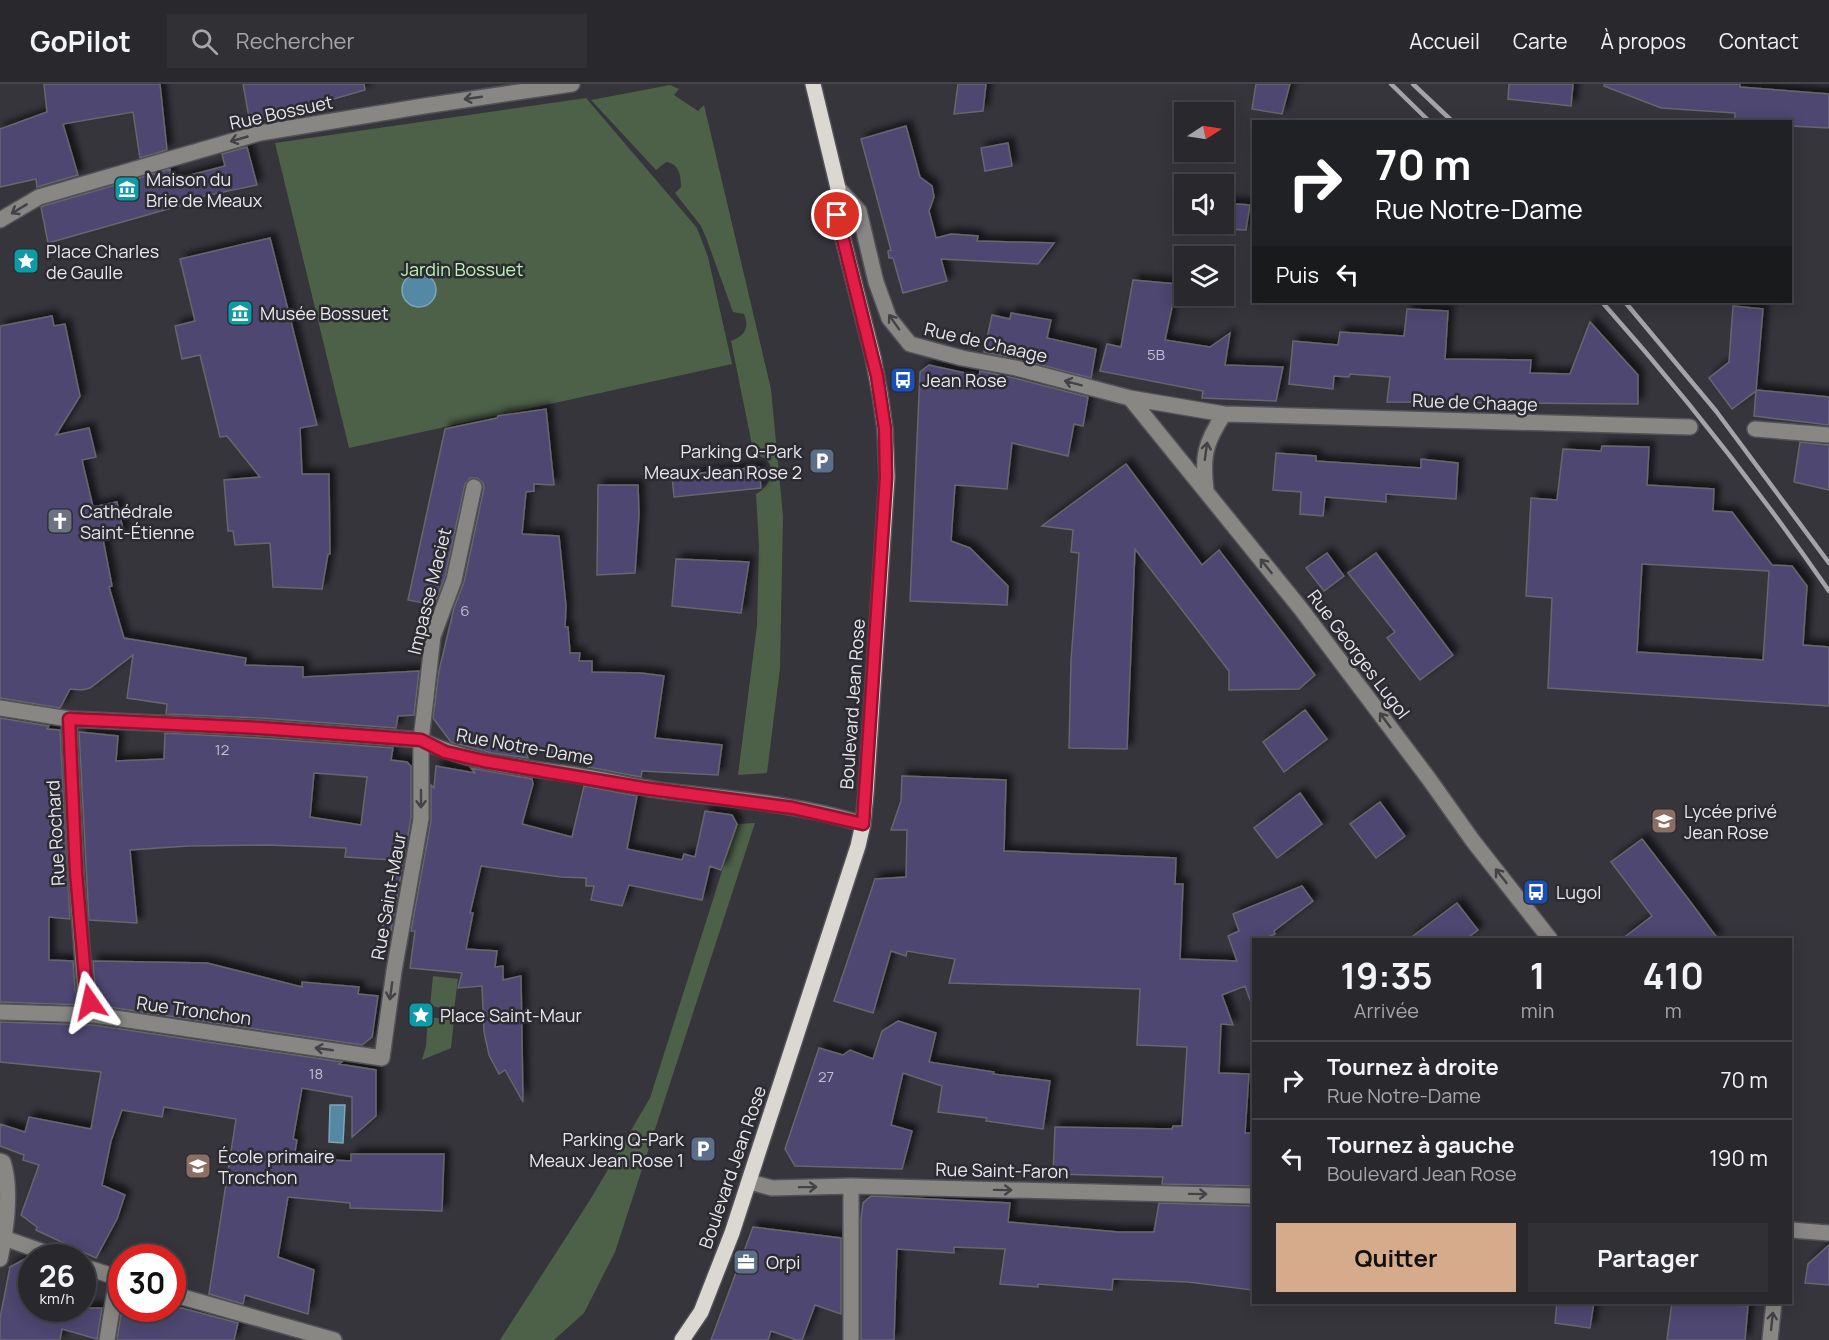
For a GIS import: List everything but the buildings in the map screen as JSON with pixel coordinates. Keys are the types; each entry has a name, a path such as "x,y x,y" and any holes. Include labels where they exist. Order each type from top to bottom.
{"main road":[{"name":"Boulevard Jean Rose","path":"682,1340 701,1312 750,1182 829,940 863,824 886,477 885,429 873,357 837,215 838,188 813,84"}],"street":[{"name":"Rue Bossuet","path":"0,220 39,197 260,133 424,105 572,84"},
{"name":"Rue de Chaage","path":"838,188 859,211 876,282 890,318 910,344 962,358 1016,368 1130,398 1224,414 1690,427"},
{"name":"Rue Georges Lugol","path":"1130,398 1301,609 1473,841 1549,938"},
{"path":"1206,492 1204,470 1207,442 1224,414"},
{"path":"1755,429 1829,435"},
{"name":"Impasse Maciet","path":"421,740 434,636 454,580 474,487"},
{"name":"Rue Notre-Dame","path":"0,708 69,719 260,728 421,740 445,752 484,761 643,788 814,812 863,824"},
{"name":"Rue Rochard","path":"69,719 76,872 86,989 95,1015"},
{"name":"Rue Saint-Maur","path":"382,1058 394,970 421,819 421,740"},
{"name":"Rue Tronchon","path":"0,1012 95,1015 382,1058"},
{"path":"0,1259 4,1238 7,1174 2,1162"},
{"name":"Rue Saint-Faron","path":"750,1182 772,1188 851,1186 1252,1196"},
{"path":"851,1186 851,1340"},
{"path":"1792,1230 1829,1233"},
{"path":"4,1238 21,1244"},
{"path":"186,1298 334,1340"},
{"path":"1770,1340 1774,1304"},
{"path":"107,1340 110,1322"}],"green space":[{"path":"670,85 679,89 674,95 698,111 704,105 771,389 783,516 780,668 767,773 738,775 757,625 759,546 756,494 768,484 772,472 767,461 754,455 731,341 745,331 746,319 744,314 733,312 701,226 675,193 681,187 680,175 676,167 666,162 656,170 591,100"},
{"name":"Jardin Bossuet","path":"586,98 697,228 708,257 732,364 349,448 275,143"},
{"path":"755,823 615,1252 584,1313 554,1340 500,1340 590,1200 650,1098 737,824"},
{"path":"433,976 458,979 454,1010 430,1006"},
{"path":"428,1017 454,1020 451,1048 422,1060 426,1046"}],"water":[{"path":"419,273 431,278 436,290 431,302 419,307 407,302 402,290 407,278"},
{"path":"330,1105 345,1105 343,1143 329,1142"}],"railway":[{"path":"1391,84 1428,120"},
{"path":"1413,84 1451,120"},
{"path":"1603,303 1720,443 1776,516 1829,591"},
{"path":"1626,303 1716,411 1829,563"}],"place":[{"name":"Maison du Brie de Meaux","path":"127,189"},
{"name":"Place Charles de Gaulle","path":"26,261"},
{"name":"Musée Bossuet","path":"240,313"},
{"name":"Jean Rose","path":"903,380"},
{"name":"Parking Q-Park Meaux Jean Rose 2","path":"822,461"},
{"name":"Cathédrale Saint-Étienne","path":"60,521"},
{"name":"Lycée privé Jean Rose","path":"1664,821"},
{"name":"Lugol","path":"1536,892"},
{"name":"Place Saint-Maur","path":"421,1015"},
{"name":"Parking Q-Park Meaux Jean Rose 1","path":"703,1149"},
{"name":"École primaire Tronchon","path":"198,1166"},
{"name":"Orpi","path":"746,1262"}],"route":[{"path":"90,1002 86,989 76,872 69,719 260,728 421,740 445,752 484,761 643,788 793,808 863,824 886,477 885,429 873,357 837,215"}]}
